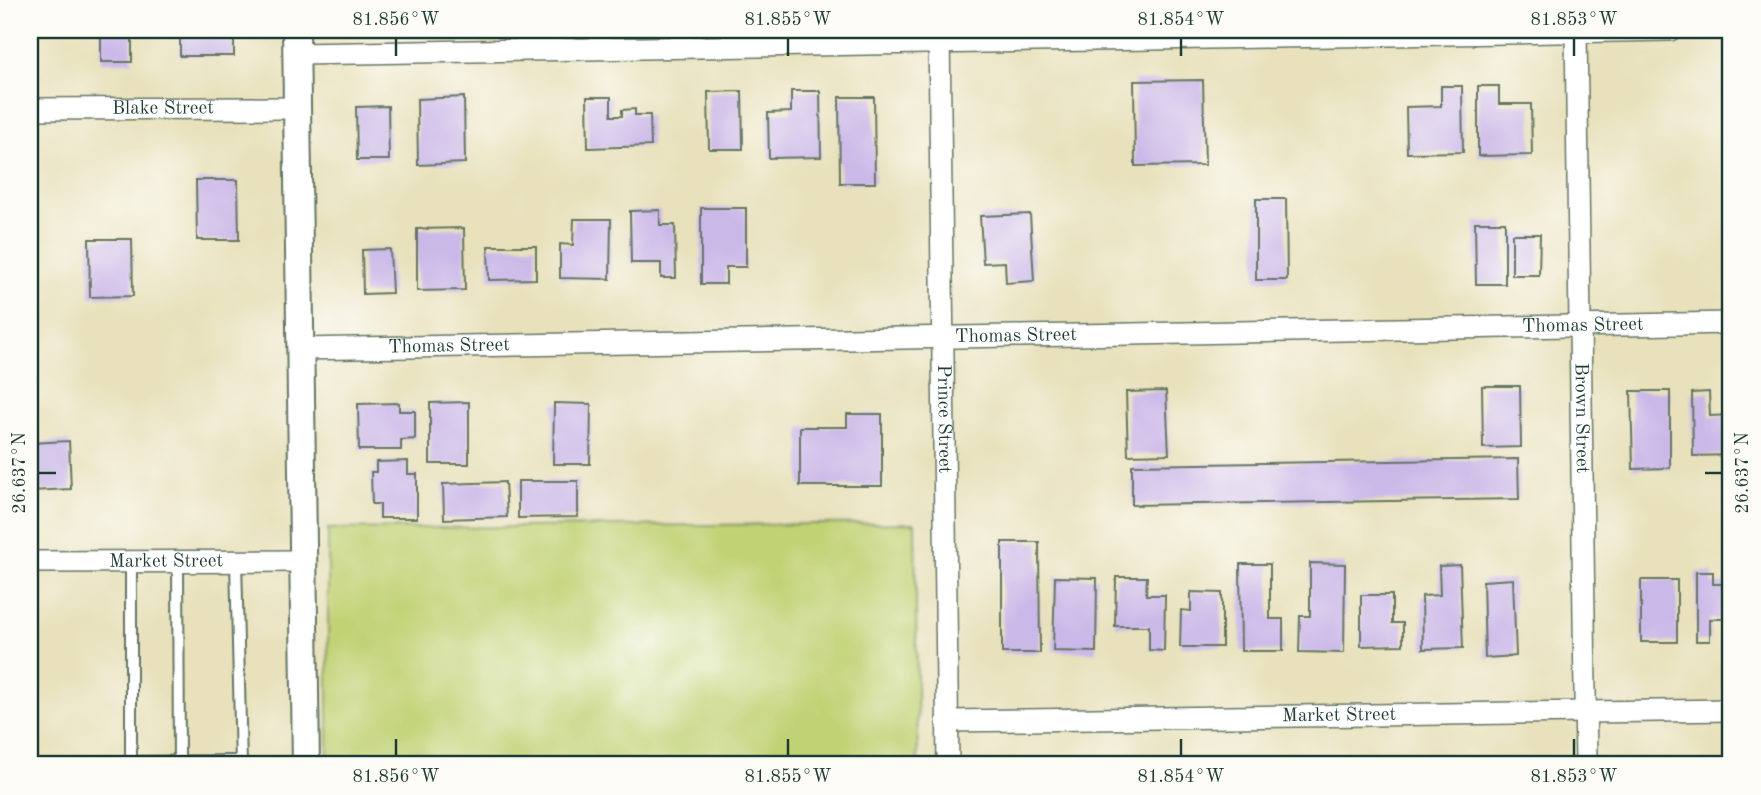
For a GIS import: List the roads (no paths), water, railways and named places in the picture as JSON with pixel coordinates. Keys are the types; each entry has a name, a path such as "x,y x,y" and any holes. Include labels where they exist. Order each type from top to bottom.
{"street":[{"path":"306,765 296,42 1670,30"},
{"name":"Brown Street","path":"1576,31 1586,765"},
{"name":"Prince Street","path":"939,37 948,765"},
{"name":"Blake Street","path":"30,109 297,108"},
{"name":"Thomas Street","path":"300,349 1731,323"},
{"name":"Market Street","path":"30,562 304,561"},
{"name":"Market Street","path":"947,721 1731,710"}],"lane":[{"path":"131,561 131,762 241,763 236,561"},
{"path":"178,561 179,761"}]}
